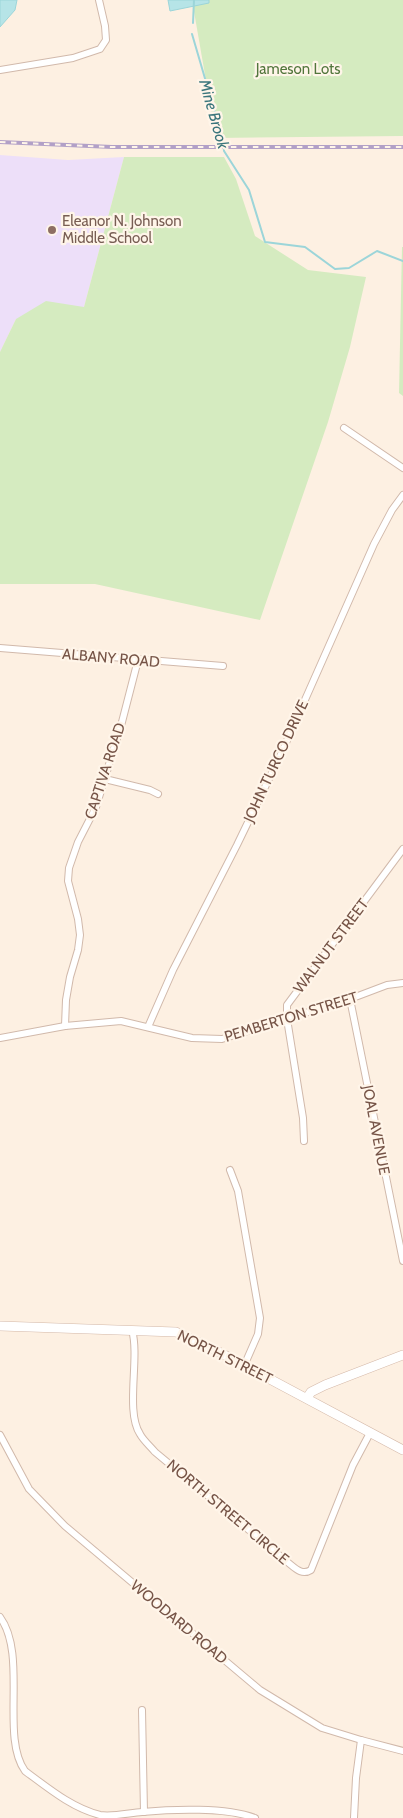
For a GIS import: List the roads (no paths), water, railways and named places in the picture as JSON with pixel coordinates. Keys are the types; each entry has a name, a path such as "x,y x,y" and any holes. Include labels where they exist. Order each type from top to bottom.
{"street":[{"path":"0,70 73,58 100,49 106,40 99,0"},
{"path":"344,428 403,468"},
{"name":"JOHN TURCO DRIVE","path":"148,1027 173,970 281,754 374,544 392,510 403,496"},
{"name":"ALBANY ROAD","path":"0,648 223,666"},
{"name":"CAPTIVA ROAD","path":"65,1026 66,1000 80,934 68,881 68,868 78,842 96,807 138,660"},
{"path":"105,779 150,790 158,794"},
{"name":"WALNUT STREET","path":"304,1141 303,1118 286,1010 289,1002 403,848"},
{"name":"PEMBERTON STREET","path":"0,1038 65,1026 122,1021 192,1038 222,1039 387,986 403,983"},
{"name":"JOAL AVENUE","path":"350,999 403,1261"},
{"path":"230,1170 238,1191 260,1318 258,1334 244,1366"},
{"name":"NORTH STREET","path":"0,1326 176,1332 307,1398 403,1450"},
{"name":"NORTH STREET CIRCLE","path":"132,1330 135,1341 134,1411 139,1433 155,1452 290,1565 301,1572 311,1570 349,1473 370,1433"},
{"path":"307,1398 311,1392 325,1385 403,1355"},
{"name":"WOODARD ROAD","path":"0,1435 29,1489 65,1526 260,1690 322,1728 403,1751"},
{"path":"0,1617 9,1635 6,1689"},
{"path":"142,1710 144,1812"},
{"path":"354,1818 356,1778 361,1740"},
{"path":"10,1753 18,1766 68,1801 83,1809 103,1815 215,1810 255,1818"}],"water":[{"path":"0,0 17,0 15,10 0,27"},
{"path":"168,0 209,0 209,3 170,11"}],"waterway":[{"name":"Mine Brook","path":"193,23 194,0"},
{"name":"Mine Brook","path":"192,34 223,140 224,151 249,190 265,242 305,247 335,269 349,268 377,251 403,261"}],"railway":[{"path":"0,142 112,147 403,147"}],"place":[{"name":"Eleanor N. Johnson Middle School","path":"52,230"}],"park label":[{"name":"Jameson Lots","path":"298,69"}]}
